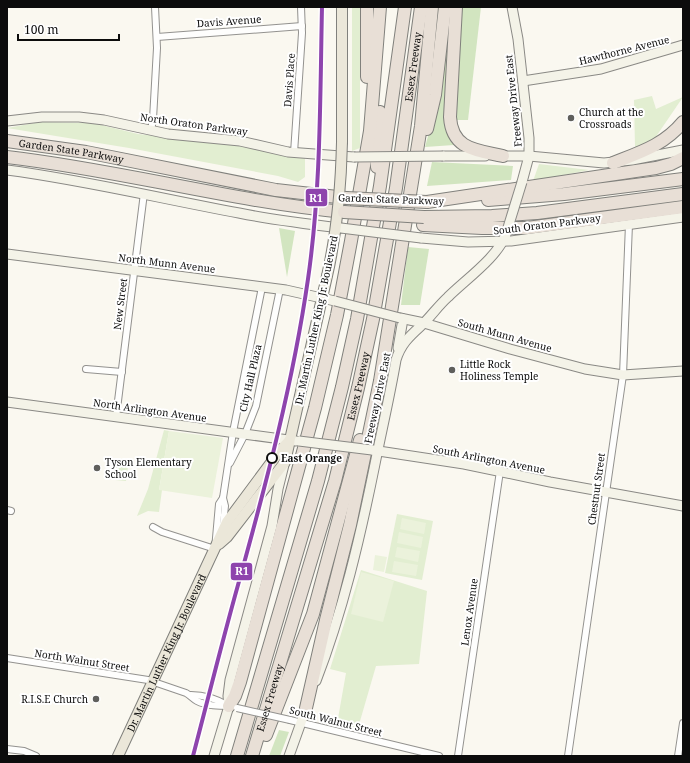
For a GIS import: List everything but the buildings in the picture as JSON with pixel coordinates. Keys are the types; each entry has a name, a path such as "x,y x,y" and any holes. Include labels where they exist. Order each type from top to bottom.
{"highway":[{"path":"364,168 367,122 367,7"},
{"path":"233,707 321,384 343,288 372,115 380,7"},
{"path":"380,186 376,153 386,7"},
{"name":"Essex Freeway","path":"237,756 334,422 354,332 380,186 405,7"},
{"name":"Essex Freeway","path":"252,756 335,481 358,388 375,307 396,188 421,7"},
{"path":"306,708 355,501 380,381 423,109 432,7"},
{"path":"411,186 433,103 444,7"},
{"path":"456,7 450,117 452,129 457,140 466,146 503,156"},
{"path":"613,163 660,143 683,122"},
{"name":"Garden State Parkway","path":"7,141 86,152 276,190 346,198 427,202 479,201 527,198 683,178"},
{"name":"Garden State Parkway","path":"7,157 86,168 289,206 424,221 481,216 531,214 683,194"},
{"path":"427,202 656,168 671,164 683,158"},
{"path":"424,221 487,229 527,228 683,207"},
{"path":"257,756 306,634 315,607 353,469 394,297"}],"main road":[{"name":"Dr. Martin Luther King Jr. Boulevard","path":"215,549 227,537 285,462 295,440 328,276 338,210 342,142 342,7"},
{"name":"Freeway Drive East","path":"288,756 328,650 343,602 365,512 375,450 399,349 447,298 494,253 504,238 522,182 529,156 529,133 512,7"},
{"name":"Hawthorne Avenue","path":"523,81 601,69 683,45"},
{"name":"North Oraton Parkway","path":"7,121 42,117 79,117 104,120 151,131 240,141 294,153 354,157 503,156"},
{"path":"503,156 529,156 590,163 613,163 683,150"},
{"path":"7,170 68,178 144,193"},
{"name":"South Oraton Parkway","path":"144,193 251,216 460,242 554,236 683,216"},
{"name":"North Munn Avenue","path":"7,254 280,289 323,298"},
{"name":"South Munn Avenue","path":"323,298 401,319 424,323 585,369 623,375 683,371"},
{"path":"396,360 401,319"},
{"name":"North Arlington Avenue","path":"7,402 295,440"},
{"name":"Dr. Martin Luther King Jr. Boulevard","path":"118,756 215,549 222,530 275,458 295,440"},
{"name":"South Arlington Avenue","path":"295,440 452,462 683,506"},
{"path":"214,756 233,707 228,696 230,680 272,526 278,489 285,462"}],"street":[{"path":"151,131 157,37 155,7"},
{"name":"Davis Place","path":"294,153 302,26 301,7"},
{"name":"Davis Avenue","path":"157,37 302,26"},
{"name":"New Street","path":"116,417 144,193"},
{"name":"Chestnut Street","path":"568,756 623,375 629,224"},
{"name":"City Hall Plaza","path":"222,530 225,506 223,498 233,432 262,287"},
{"name":"City Hall Plaza","path":"228,468 246,434 256,406 280,289"},
{"path":"86,368 122,372"},
{"name":"Lenox Avenue","path":"458,756 500,471"},
{"name":"City Hall Plaza","path":"215,549 218,505 223,498"},
{"path":"153,527 162,532 215,549"},
{"name":"North Walnut Street","path":"7,658 153,681"},
{"name":"South Walnut Street","path":"153,681 191,695 197,701 217,707 233,707 439,756"},
{"path":"678,756 683,723"},
{"path":"7,749 24,751 36,756"}],"green space":[{"path":"352,7 360,7 360,148 352,151"},
{"path":"461,7 481,7 468,120 455,120"},
{"path":"449,22 446,129 454,145 425,147 433,118"},
{"path":"652,96 656,109 683,97 653,141 635,147 634,100"},
{"path":"40,122 93,123 138,134 246,146 305,158 305,177 298,182 278,176 129,148 7,128"},
{"path":"432,162 513,166 511,180 427,186"},
{"path":"539,164 589,170 533,181"},
{"path":"279,228 295,231 287,277"},
{"path":"408,247 429,249 420,305 401,305"},
{"path":"164,430 169,431 159,490 162,490 159,512 148,511 137,516 148,489"},
{"path":"169,431 223,438 212,498 159,490"},
{"path":"116,465 128,466 126,481 115,480"},
{"path":"397,514 433,521 422,580 385,573"},
{"path":"402,518 426,523 424,534 400,529"},
{"path":"399,532 423,537 421,548 397,543"},
{"path":"397,547 420,551 418,562 395,557"},
{"path":"375,555 387,557 384,572 373,570"},
{"path":"394,561 418,565 416,576 392,572"},
{"path":"361,570 427,591 419,664 376,666 358,728 337,724 346,673 330,669"},
{"path":"361,572 394,581 383,622 351,614"},
{"path":"279,730 289,732 280,756 269,756"}],"transit line":[{"name":"R1","path":"193,756 278,433 302,318 312,245 318,177 322,7"}],"place":[{"name":"Church at the Crossroads","path":"571,118"},
{"name":"Little Rock Holiness Temple","path":"452,370"},
{"name":"East Orange","path":"272,458"},
{"name":"Tyson Elementary School","path":"97,468"},
{"name":"R.I.S.E Church","path":"96,699"}]}
